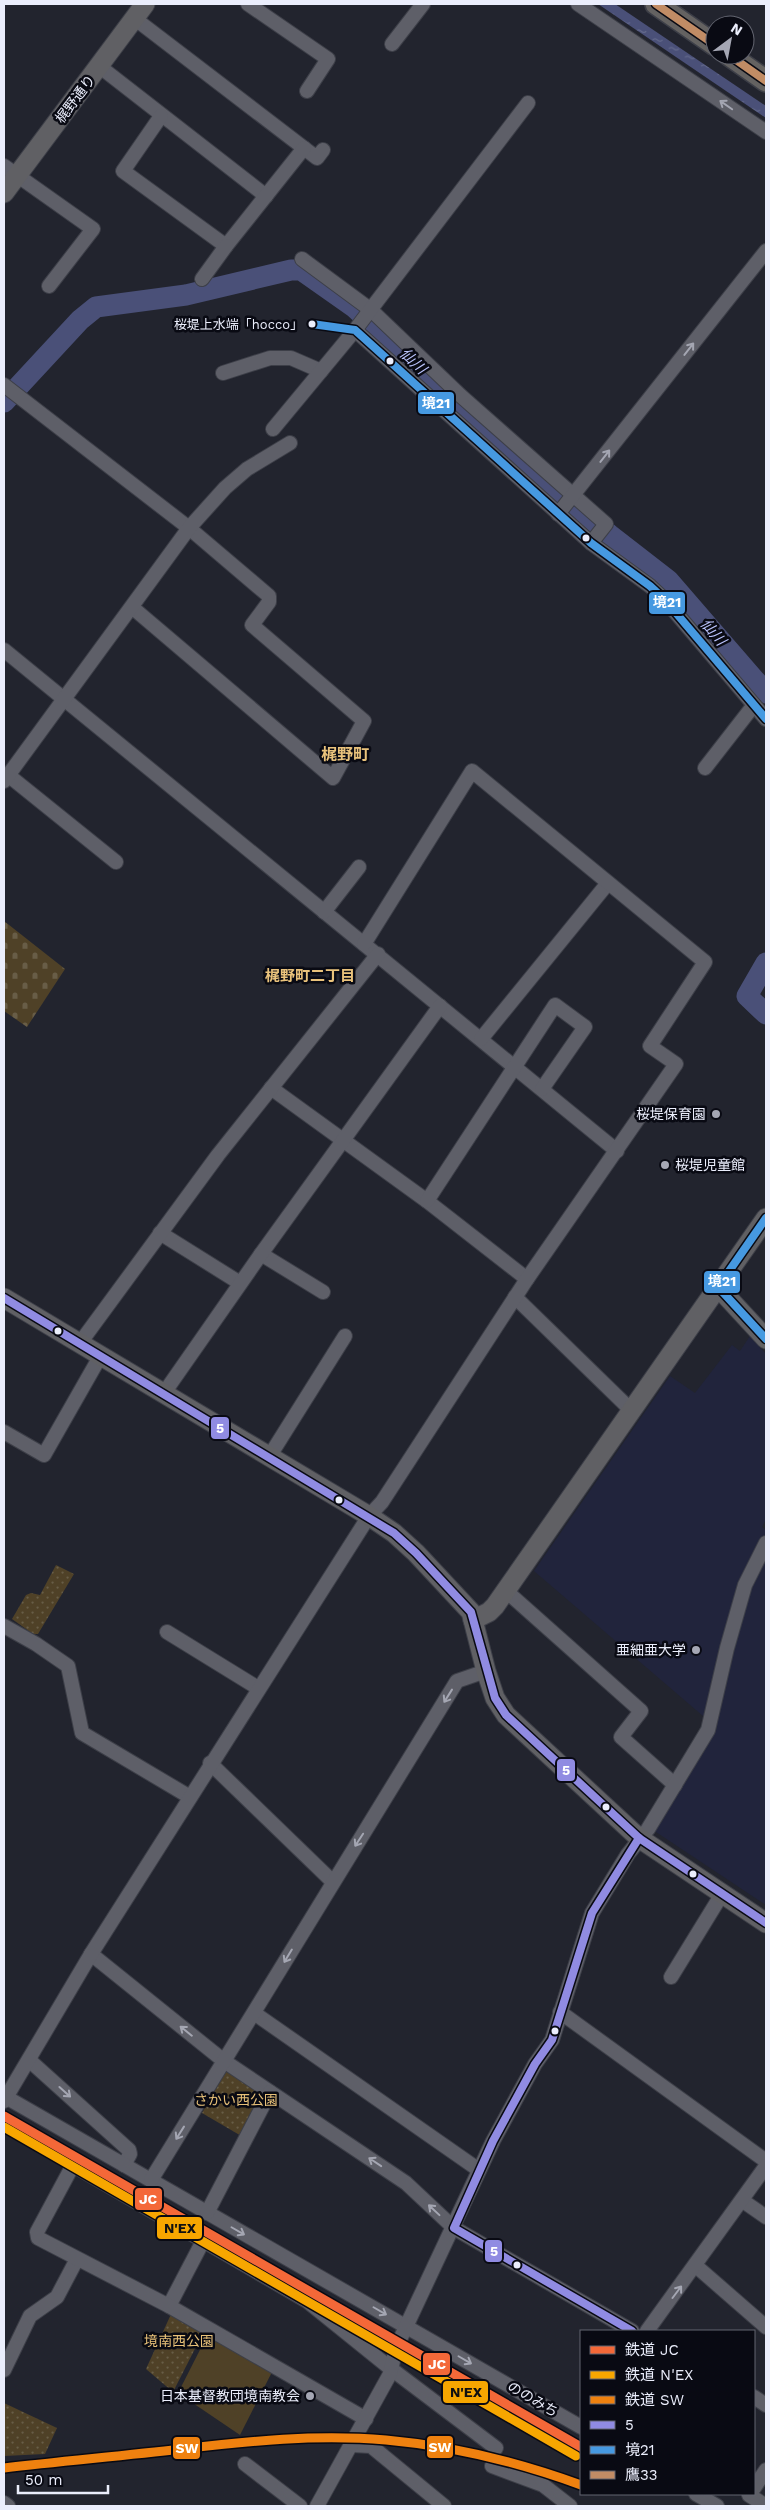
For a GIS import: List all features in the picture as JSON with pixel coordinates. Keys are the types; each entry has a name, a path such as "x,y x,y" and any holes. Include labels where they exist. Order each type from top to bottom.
{"main road":[{"path":"656,4 705,38"},
{"path":"744,65 766,81"}],"street":[{"path":"248,4 328,59 307,91"},
{"path":"392,44 423,4"},
{"path":"578,4 766,132"},
{"path":"140,11 317,158 323,150"},
{"name":"梶野通り","path":"4,193 10,171 99,66 140,11"},
{"path":"99,66 266,196"},
{"path":"273,429 357,327 528,103"},
{"path":"161,116 123,171 226,246"},
{"path":"202,279 304,148"},
{"path":"10,171 93,228 49,286"},
{"path":"558,514 765,254"},
{"path":"302,259 370,310 462,396 606,524 591,543"},
{"path":"357,327 558,514 591,543 650,586 665,600 766,719"},
{"path":"223,373 270,358 291,358 321,371"},
{"path":"10,390 189,528 270,596 269,602 252,625 364,720 333,778 133,608"},
{"path":"116,862 6,778 133,608 189,528 225,488 247,469 290,443"},
{"path":"4,650 617,1150"},
{"path":"705,768 754,705"},
{"path":"5,2098 91,1954 210,1762 369,1516 382,1502 527,1279 676,1064 650,1046 705,962 472,771 364,944"},
{"path":"324,912 359,867"},
{"path":"480,1040 608,883"},
{"path":"80,1343 160,1233 270,1088 378,954"},
{"path":"164,1393 240,1283 440,1006"},
{"path":"427,1201 513,1066 555,1006 585,1027 542,1090"},
{"path":"270,1088 344,1139 527,1279"},
{"path":"473,1620 489,1612 766,1218"},
{"path":"160,1233 240,1283"},
{"path":"261,1254 324,1292"},
{"path":"718,1287 766,1339"},
{"path":"515,1297 632,1411"},
{"path":"4,1298 369,1516 394,1533 464,1602 473,1620 495,1698 506,1714 639,1838 766,1923"},
{"path":"269,1457 345,1336"},
{"path":"4,1432 44,1455 101,1355"},
{"path":"317,2506 390,2374 396,2348 454,2228 479,2170 535,2064 552,2040 592,1913 639,1838 648,1829 708,1730 727,1648 745,1585 766,1543"},
{"path":"505,1590 641,1711 621,1737 675,1785"},
{"path":"4,1626 36,1644 68,1666 82,1733 190,1797"},
{"path":"167,1632 258,1688"},
{"path":"151,2180 457,1681 486,1671"},
{"path":"210,1762 333,1882"},
{"path":"672,1977 722,1894"},
{"path":"91,1954 224,2061 406,2183 454,2228 630,2330"},
{"path":"560,2012 766,2161"},
{"path":"254,2013 479,2170"},
{"path":"29,2060 128,2150 130,2154 124,2166"},
{"path":"207,2213 270,2092"},
{"name":"ののみち","path":"5,2098 580,2426"},
{"path":"366,2419 169,2306 38,2238 37,2232 73,2165 307,2301 390,2368 496,2448"},
{"path":"648,2330 744,2201 766,2166"},
{"path":"744,2201 766,2217"},
{"path":"169,2306 203,2241"},
{"path":"4,2370 30,2316 56,2296 77,2259"},
{"path":"696,2266 766,2327"},
{"path":"755,2398 766,2405"},
{"path":"352,2445 371,2446 444,2506"},
{"path":"245,2464 300,2506"},
{"path":"492,2466 543,2485 570,2506"},
{"path":"755,2487 766,2470"},
{"path":"698,2495 718,2506"},
{"path":"749,2496 766,2506"},
{"path":"4,2502 8,2506"}],"shaded area":[{"name":"亜細亜大学","path":"750,1336 766,1354 766,1519 762,1527 766,1530 766,1905 653,1830 717,1728 534,1571 670,1376 695,1393 732,1345 740,1351"}],"green space":[{"path":"4,921 65,969 27,1027 4,1011"},
{"path":"56,1565 74,1574 38,1634 33,1634 12,1619 26,1595 31,1593 40,1595"},
{"name":"さかい西公園","path":"228,2067 266,2092 243,2137 202,2113"},
{"name":"境南西公園","path":"172,2312 204,2331 173,2392 146,2369"},
{"path":"207,2336 272,2372 240,2435 178,2393"},
{"path":"4,2403 57,2428 45,2454 4,2456"}],"water":[{"path":"598,4 615,4 766,106 766,118"}],"waterway":[{"name":"仙川","path":"4,402 80,320 96,307 186,295 291,270 301,270 355,308 496,438 610,535 668,580 766,693"},
{"name":"仙川","path":"766,963 747,996 766,1014"}],"rail line":[{"name":"JC","path":"4,2116 580,2446"},
{"name":"N'EX","path":"4,2127 576,2456"},
{"name":"SW","path":"4,2468 258,2441 360,2438 436,2446 485,2456 580,2485"}],"transit line":[{"name":"鷹33","path":"656,4 705,38"},
{"name":"鷹33","path":"743,65 766,81"},
{"name":"境21","path":"312,324 355,330 591,543 650,586 665,600 766,719"},
{"name":"境21","path":"766,1218 718,1287 766,1339"},
{"name":"5","path":"4,1298 394,1533 416,1553 471,1612 495,1698 506,1715 639,1838 766,1923"},
{"name":"5","path":"630,2330 454,2228 493,2141 535,2064 552,2040 592,1913 639,1838"}],"place":[{"name":"桜堤上水端「hocco」","path":"312,324"},
{"name":"桜堤保育園","path":"716,1114"},
{"name":"桜堤児童館","path":"665,1165"},
{"name":"亜細亜大学","path":"696,1650"},
{"name":"日本基督教団境南教会","path":"310,2396"}],"district":[{"name":"梶野町","path":"345,754"},
{"name":"梶野町二丁目","path":"310,976"}]}
